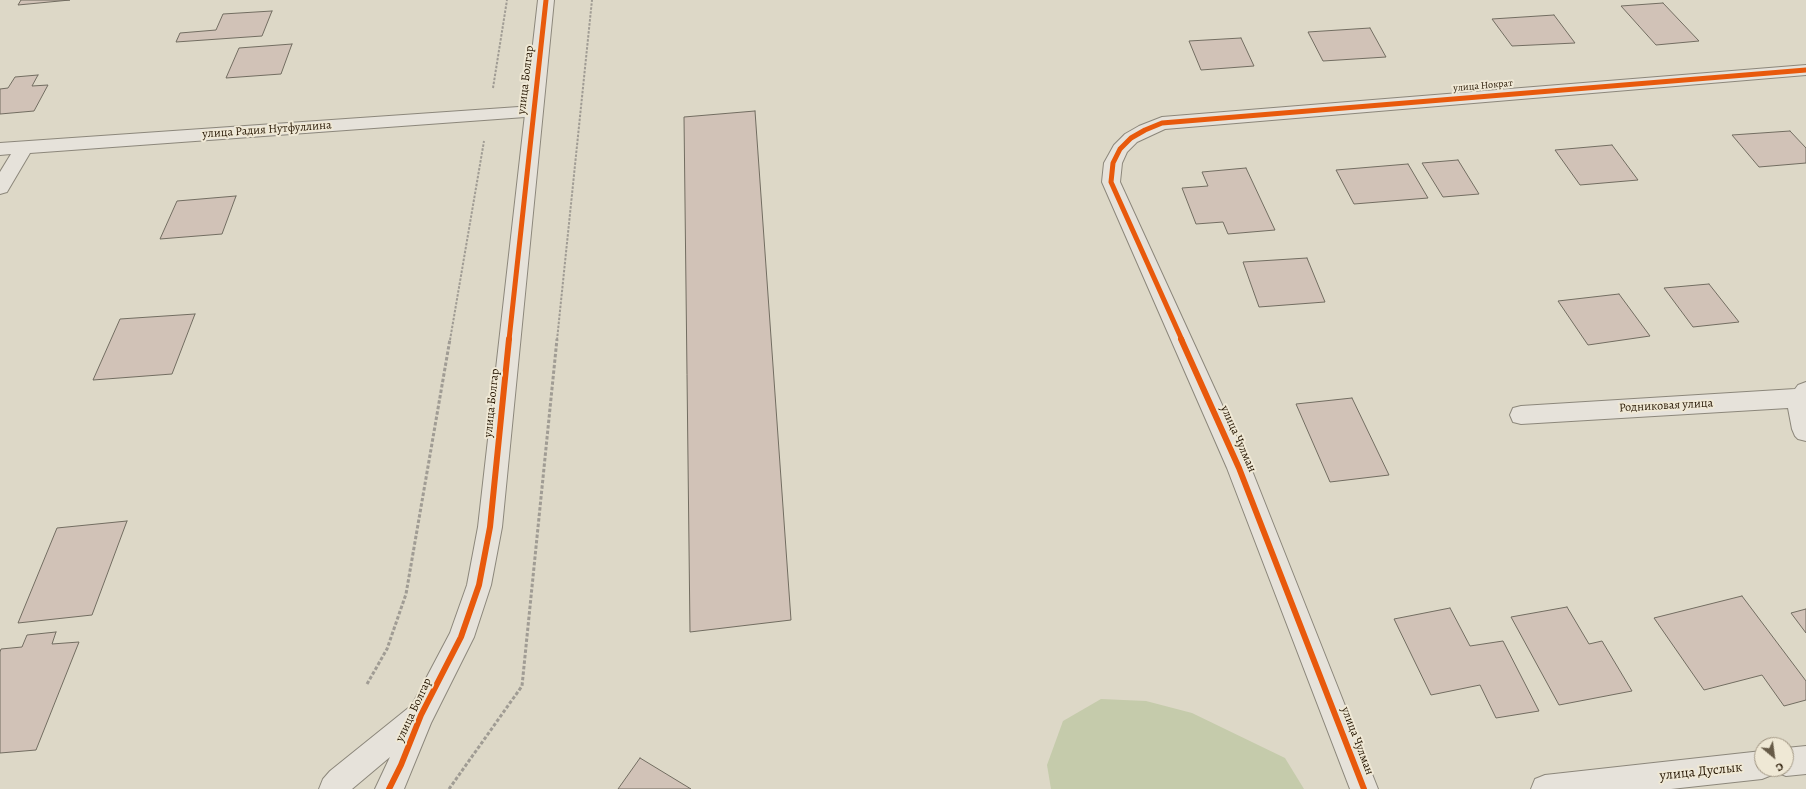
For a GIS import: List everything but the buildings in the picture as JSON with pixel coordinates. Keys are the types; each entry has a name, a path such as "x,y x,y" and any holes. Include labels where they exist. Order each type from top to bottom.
{"street":[{"name":"улица Болгар","path":"389,789 402,765 421,714 434,692 461,637 479,585 490,527 546,0"},
{"name":"улица Нократ","path":"1162,123 1806,70"},
{"name":"улица Радия Нутфуллина","path":"0,149 533,112"},
{"name":"улица Чулман","path":"1162,123 1131,138 1120,149 1113,163 1111,182 1239,468 1364,789"},
{"path":"0,187 25,147"},
{"path":"1803,394 1799,409 1806,432"},
{"name":"Родниковая улица","path":"1521,415 1803,394"},
{"name":"улица Болгар","path":"333,789 340,781 421,714"},
{"path":"1794,761 1806,760"},
{"name":"улица Дуслык","path":"1545,789 1754,766"}],"path":[{"path":"368,684 387,649 406,594 489,115 507,0"},
{"path":"449,789 522,686 592,0"}],"green space":[{"path":"1101,699 1146,701 1192,713 1285,758 1304,789 1051,789 1047,765 1063,721"}],"cycle path":[{"path":"389,789 401,765 421,715 461,637 479,585 490,527 546,0"},
{"path":"1364,789 1239,468 1111,182 1113,163 1120,149 1131,138 1162,123 1806,70"}]}
